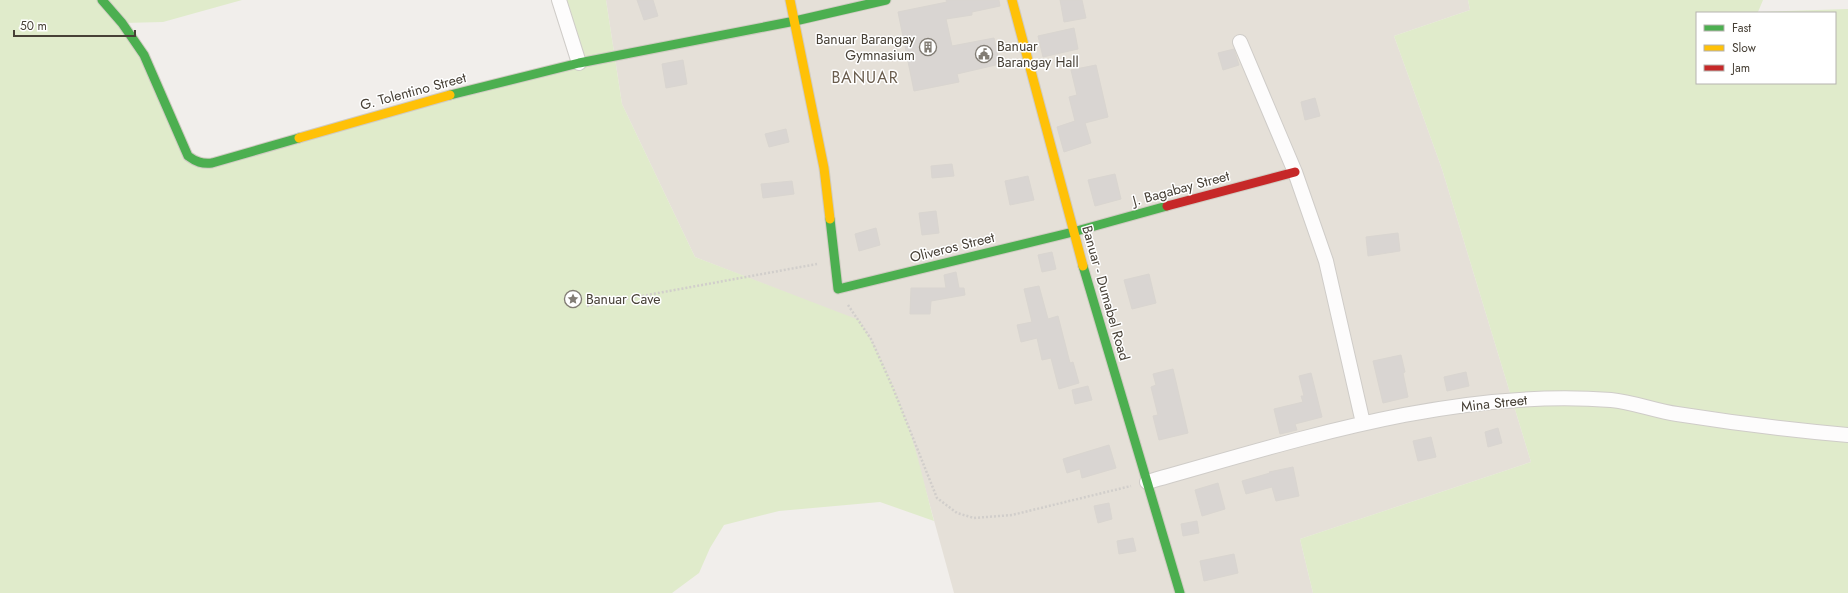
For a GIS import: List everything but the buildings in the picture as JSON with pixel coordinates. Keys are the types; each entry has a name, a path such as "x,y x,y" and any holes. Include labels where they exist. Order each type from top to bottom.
{"street":[{"name":"G. Tolentino Street","path":"102,0 122,23 144,55 183,148 188,156 195,162 203,164 212,163 416,102 579,63 795,21 886,0"},
{"path":"560,0 579,63"},
{"path":"790,0 824,168 833,261 838,289"},
{"name":"Banuar - Dumabel Road","path":"1012,0 1073,232 1180,593"},
{"path":"1240,42 1296,172 1326,261 1363,423"},
{"name":"J. Bagabay Street","path":"1073,232 1296,172"},
{"name":"Oliveros Street","path":"838,289 1073,232"},
{"name":"Mina Street","path":"1147,482 1363,423 1483,402 1550,398 1612,400 1676,414 1848,435"}],"path":[{"path":"587,306 833,261"},
{"path":"838,289 871,339 894,388 937,498 957,513 974,518 1012,515 1147,482"}],"shaded area":[{"path":"606,0 1468,0 1470,10 1394,36 1442,169 1531,462 1300,539 1313,593 954,593 907,422 859,321 695,257 622,104"}],"green space":[{"path":"0,0 242,0 163,22 123,23 195,162 579,63 559,0 606,0 622,104 695,257 859,320 882,361 901,406 914,446 934,521 880,502 779,511 724,525 710,548 699,573 672,593 0,593"},
{"path":"1468,0 1763,0 1758,12 1848,9 1848,593 1313,593 1300,539 1531,462 1442,169 1394,36 1470,10"}],"traffic: fast":[{"path":"102,0 122,23 144,55 188,156 202,163 212,163 299,138"},
{"path":"450,95 579,63 795,21 886,0"},
{"path":"830,219 838,289 1073,232 1167,206"},
{"path":"1083,266 1180,593"}],"traffic: slow":[{"path":"790,0 824,168 830,219"},
{"path":"1012,0 1083,266"},
{"path":"299,138 450,95"}],"traffic: jam":[{"path":"1167,206 1295,172"}],"place":[{"name":"Banuar Barangay Gymnasium","path":"928,47"},
{"name":"Banuar Barangay Hall","path":"984,54"},
{"name":"Banuar Cave","path":"573,299"}],"district":[{"name":"BANUAR","path":"865,77"}]}
